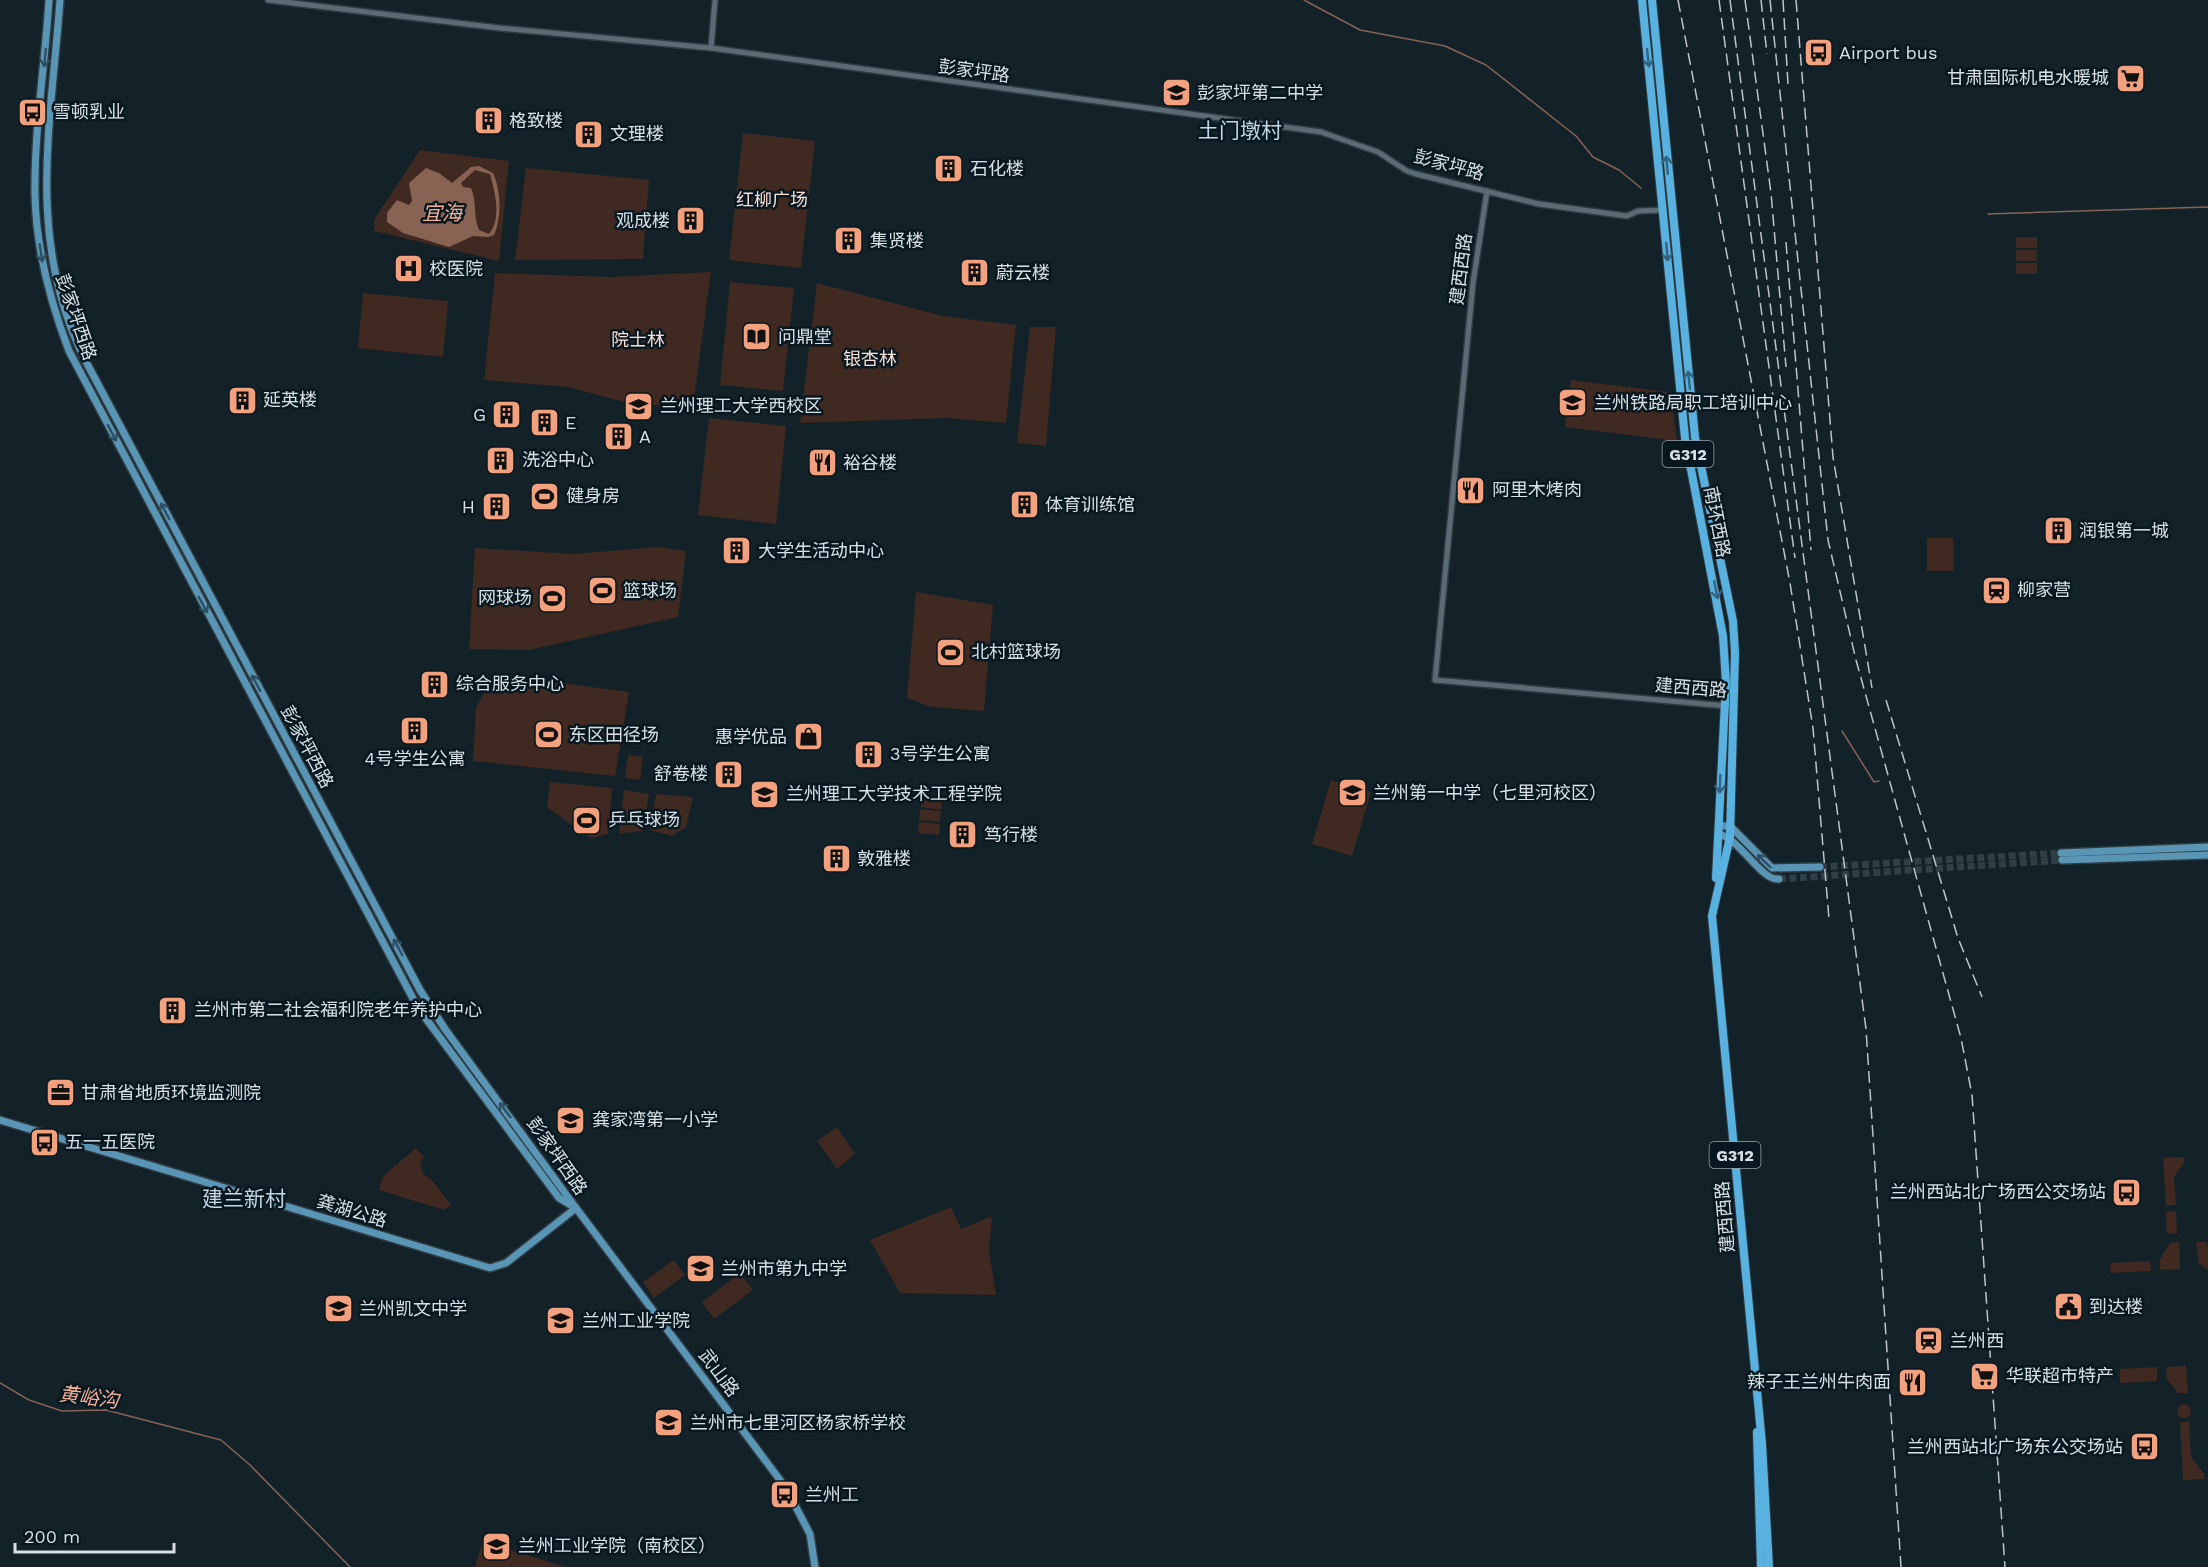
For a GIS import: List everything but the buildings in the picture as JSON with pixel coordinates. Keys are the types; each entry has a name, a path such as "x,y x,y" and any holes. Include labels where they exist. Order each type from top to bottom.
{"highway":[{"name":"南环西路","path":"1642,0 1685,438 1723,636 1726,682 1713,907"},
{"name":"南环西路","path":"1652,0 1695,437 1733,621 1735,707"},
{"name":"建西西路","path":"1735,707 1730,837 1713,907 1758,1404 1769,1567"},
{"name":"建西西路","path":"1758,1404 1761,1567"}],"main road":[{"name":"彭家坪西路","path":"49,0 35,195 46,281 69,351 418,1008 559,1197 576,1208"},
{"name":"彭家坪西路","path":"60,0 45,200 50,249 58,289 74,336 420,990 445,1029 576,1208"},
{"path":"1719,825 1731,827 1772,868 1820,867"},
{"path":"1719,834 1730,837 1768,877 1779,879"},
{"path":"2208,847 2061,857 2208,855"},
{"name":"龚湖公路","path":"0,1120 490,1268 506,1263 576,1208"},
{"name":"武山路","path":"576,1208 786,1488 810,1534 815,1567"}],"street":[{"name":"彭家坪路","path":"268,0 499,28 711,48 1321,132 1378,152 1407,171 1539,204 1599,214 1627,216 1638,212 1663,210"},
{"path":"711,48 715,0"},
{"name":"建西西路","path":"1486,191 1473,282 1435,680 1735,707"}],"green space":[{"name":"红柳广场","path":"743,133 815,141 801,268 729,260"},
{"path":"420,150 509,161 499,261 374,231 374,220"},
{"path":"526,168 649,180 643,259 515,260"},
{"path":"2016,237 2037,237 2037,248 2016,248"},
{"path":"2016,250 2037,250 2037,261 2016,261"},
{"path":"2016,263 2037,263 2037,274 2016,274"},
{"name":"院士林","path":"711,272 692,414 675,407 627,403 569,387 484,380 495,273 611,277"},
{"name":"问鼎堂","path":"730,282 794,288 783,391 720,385"},
{"name":"银杏林","path":"817,283 943,316 1016,325 1006,423 946,418 800,423"},
{"path":"363,293 448,301 443,357 358,348"},
{"path":"1030,327 1056,327 1046,446 1017,443"},
{"path":"1571,380 1670,392 1677,441 1565,427"},
{"path":"709,418 786,426 776,524 698,515"},
{"path":"1927,538 1953,538 1954,571 1927,571"},
{"path":"658,547 686,551 678,617 529,650 469,649 475,548 574,554"},
{"name":"北村篮球场","path":"916,592 993,605 984,711 931,707 907,698"},
{"name":"东区田径场","path":"494,674 629,692 615,776 473,761 476,708"},
{"path":"628,755 643,757 640,780 625,778"},
{"path":"1331,780 1371,792 1352,856 1312,844"},
{"name":"乒乓球场","path":"550,782 612,788 608,834 590,838 547,807"},
{"path":"624,790 649,794 643,831 619,834"},
{"path":"656,794 693,797 686,827 672,836 650,830"},
{"path":"922,797 943,799 941,810 921,807"},
{"path":"920,809 941,811 940,822 919,820"},
{"path":"919,822 940,824 939,835 918,833"},
{"path":"837,1127 855,1154 837,1169 817,1141"},
{"path":"416,1148 424,1157 420,1163 423,1174 432,1180 451,1205 444,1210 379,1190 383,1176"},
{"path":"2184,1157 2184,1162 2174,1177 2176,1205 2166,1206 2163,1158"},
{"path":"951,1207 961,1229 992,1216 989,1251 996,1295 900,1293 870,1240"},
{"path":"2176,1211 2177,1233 2167,1234 2166,1212"},
{"path":"2179,1242 2180,1269 2160,1270 2160,1259 2170,1243"},
{"path":"2196,1242 2206,1242 2208,1246 2208,1270 2198,1263"},
{"path":"674,1260 685,1275 654,1298 643,1282"},
{"path":"2150,1261 2151,1271 2111,1273 2110,1263"},
{"path":"740,1273 753,1290 714,1319 702,1302"},
{"path":"2186,1366 2188,1393 2178,1393 2167,1379 2166,1367"},
{"path":"2157,1367 2157,1381 2120,1383 2120,1369"},
{"path":"2184,1404 2189,1406 2191,1411 2189,1416 2184,1418 2179,1416 2177,1411 2179,1406"},
{"path":"2189,1421 2191,1457 2204,1474 2205,1479 2183,1480 2180,1422"},
{"path":"483,1541 565,1567 475,1567"}],"water":[{"name":"宜海","path":"479,166 493,173 496,180 499,212 494,235 473,236 449,247 403,233 387,222 387,213 397,200 409,205 412,201 409,183 426,168 439,173 452,183 471,167","holes":["475,170 490,174 496,213 493,228 489,234 479,230 471,188 463,187 461,183"]}],"waterway":[{"path":"1304,0 1360,30 1445,46 1486,65 1576,136 1593,157 1619,170 1641,188"},
{"path":"1988,214 2208,207"},
{"path":"1842,731 1874,782 1879,781"},
{"name":"黄峪沟","path":"0,1383 29,1400 62,1411 106,1410 221,1440 250,1465 350,1567"}],"tunnel":[{"path":"1820,867 2061,853"},
{"path":"1779,879 2062,860"}],"railway":[{"path":"1678,0 1790,583 1813,728 1829,919"},
{"path":"1719,0 1795,558"},
{"path":"1730,0 1866,1029 1901,1567"},
{"path":"1745,0 1771,193 1786,367"},
{"path":"1761,0 1767,54"},
{"path":"1770,0 1828,540 1856,660 1961,1038 1972,1095 2005,1567"},
{"path":"1783,0 1788,84"},
{"path":"1796,0 1833,457 1872,688"},
{"path":"1786,242 1811,550"},
{"path":"1886,700 1958,938 1982,997"}],"place":[{"name":"Airport bus","path":"1818,53"},
{"name":"甘肃国际机电水暖城","path":"2130,78"},
{"name":"彭家坪第二中学","path":"1176,93"},
{"name":"雪顿乳业","path":"32,112"},
{"name":"格致楼","path":"488,121"},
{"name":"文理楼","path":"589,134"},
{"name":"石化楼","path":"949,169"},
{"name":"观成楼","path":"691,221"},
{"name":"集贤楼","path":"849,241"},
{"name":"校医院","path":"408,269"},
{"name":"蔚云楼","path":"975,273"},
{"name":"问鼎堂","path":"757,337"},
{"name":"延英楼","path":"242,400"},
{"name":"兰州铁路局职工培训中心","path":"1573,403"},
{"name":"兰州理工大学西校区","path":"639,406"},
{"name":"G","path":"507,415"},
{"name":"E","path":"544,423"},
{"name":"A","path":"618,437"},
{"name":"洗浴中心","path":"501,460"},
{"name":"裕谷楼","path":"822,463"},
{"name":"阿里木烤肉","path":"1471,490"},
{"name":"健身房","path":"545,496"},
{"name":"体育训练馆","path":"1024,505"},
{"name":"H","path":"496,507"},
{"name":"润银第一城","path":"2058,531"},
{"name":"大学生活动中心","path":"737,551"},
{"name":"柳家营","path":"1996,590"},
{"name":"篮球场","path":"602,591"},
{"name":"网球场","path":"553,598"},
{"name":"北村篮球场","path":"950,652"},
{"name":"综合服务中心","path":"435,684"},
{"name":"4号学生公寓","path":"415,730"},
{"name":"东区田径场","path":"548,735"},
{"name":"惠学优品","path":"808,737"},
{"name":"3号学生公寓","path":"869,754"},
{"name":"舒卷楼","path":"729,774"},
{"name":"兰州第一中学（七里河校区）","path":"1352,793"},
{"name":"兰州理工大学技术工程学院","path":"765,794"},
{"name":"乒乓球场","path":"587,820"},
{"name":"笃行楼","path":"963,835"},
{"name":"敦雅楼","path":"836,859"},
{"name":"兰州市第二社会福利院老年养护中心","path":"173,1010"},
{"name":"甘肃省地质环境监测院","path":"60,1093"},
{"name":"龚家湾第一小学","path":"571,1120"},
{"name":"五一五医院","path":"44,1142"},
{"name":"兰州西站北广场西公交场站","path":"2127,1192"},
{"name":"兰州市第九中学","path":"700,1269"},
{"name":"到达楼","path":"2068,1307"},
{"name":"兰州凯文中学","path":"338,1309"},
{"name":"兰州工业学院","path":"561,1321"},
{"name":"兰州西","path":"1929,1341"},
{"name":"华联超市特产","path":"1985,1376"},
{"name":"辣子王兰州牛肉面","path":"1912,1382"},
{"name":"兰州市七里河区杨家桥学校","path":"669,1423"},
{"name":"兰州西站北广场东公交场站","path":"2144,1447"},
{"name":"兰州工","path":"784,1495"},
{"name":"兰州工业学院（南校区）","path":"497,1546"}],"district":[{"name":"土门墩村","path":"1240,131"},
{"name":"建兰新村","path":"244,1199"}]}
